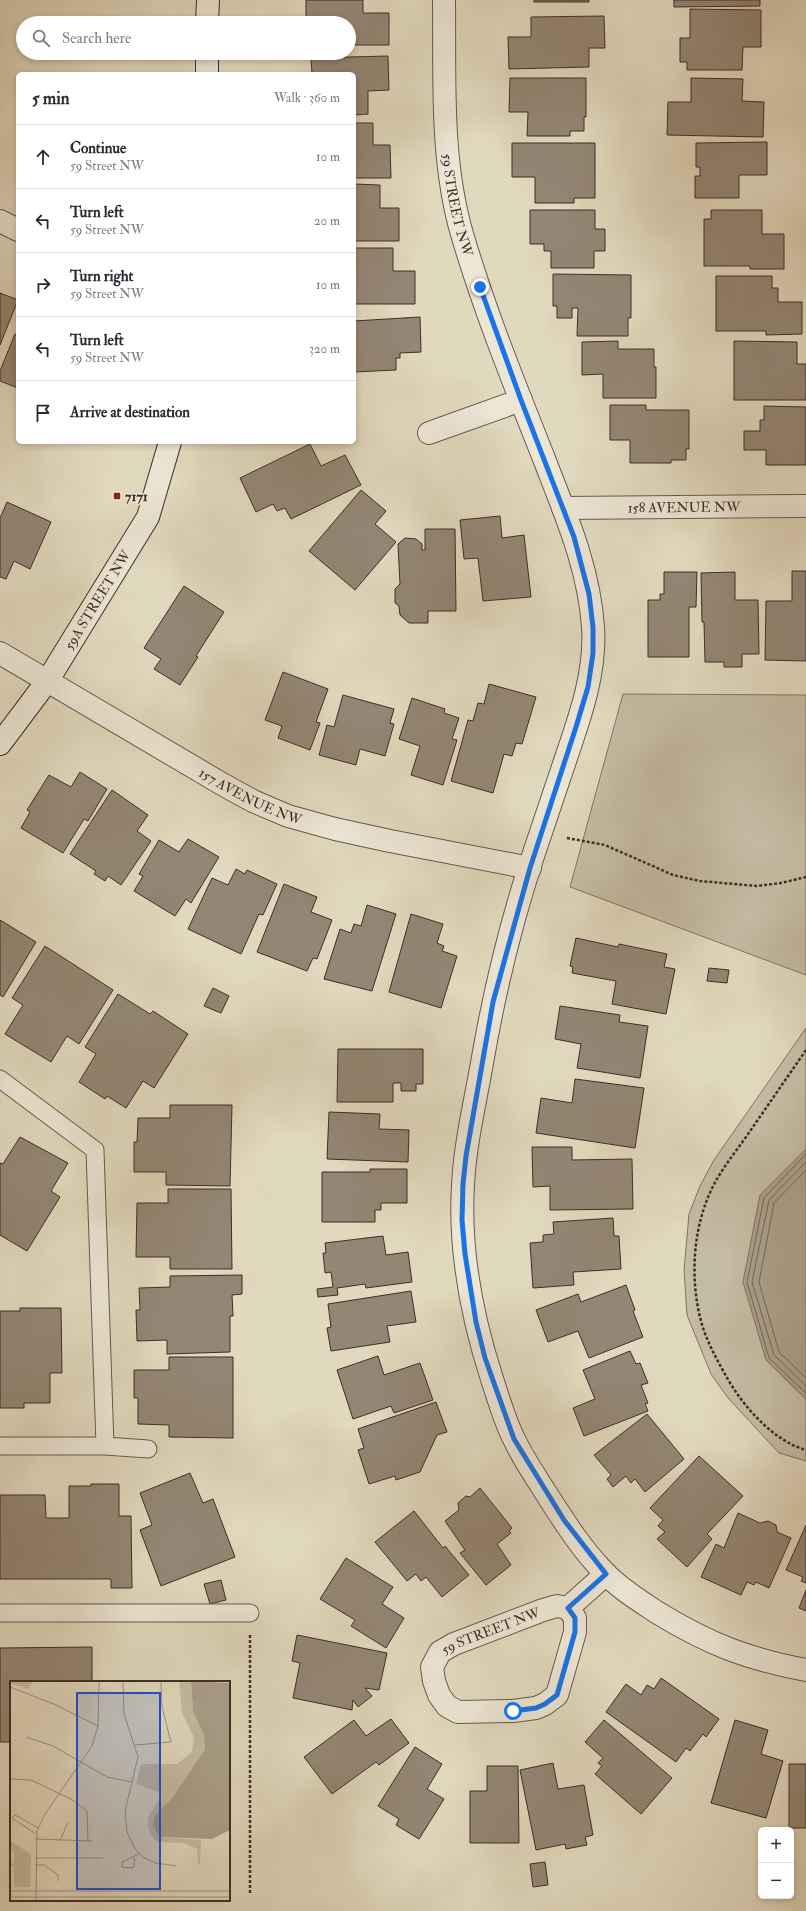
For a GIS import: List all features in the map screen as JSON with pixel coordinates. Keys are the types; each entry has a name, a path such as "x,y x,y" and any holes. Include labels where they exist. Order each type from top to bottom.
{"street":[{"path":"207,16 208,0"},
{"name":"59 STREET NW","path":"444,0 446,134 454,203 462,236 480,287 521,400 563,508 582,563 589,594 593,627 593,653 588,687 530,868 493,1002 469,1135 463,1184 462,1220 465,1254 476,1322 485,1358 514,1439 564,1520 606,1574 650,1608 692,1634 724,1648 767,1663 806,1670"},
{"path":"207,60 207,72"},
{"path":"0,221 16,229"},
{"path":"429,434 521,400"},
{"name":"59A STREET NW","path":"0,744 48,680 148,517 169,444"},
{"name":"158 AVENUE NW","path":"563,508 806,506"},
{"name":"157 AVENUE NW","path":"0,653 222,784 253,801 288,816 390,841 530,868"},
{"path":"568,1608 606,1574"},
{"name":"59 STREET NW","path":"557,1606 568,1608 575,1618 575,1632 557,1695 545,1704 536,1708 513,1711 458,1712 447,1706 439,1695 434,1681 432,1667 440,1652 454,1644 543,1610 557,1606"}],"lane":[{"path":"0,1079 95,1150 105,1446"},
{"path":"0,1446 105,1446 148,1449"},
{"path":"0,1613 250,1613"}],"path":[{"path":"541,833 604,845 673,875 700,881 757,886 781,883 806,877"},
{"path":"806,1050 716,1180 704,1208 697,1238 695,1265 696,1296 701,1321 710,1347 730,1384 748,1409 765,1425 784,1439 806,1450"},
{"path":"250,1613 250,1893"}],"shaded area":[{"path":"623,694 806,695 806,975 570,887"},
{"path":"806,1028 806,1149 760,1195 766,1360 806,1399 806,1461 779,1453 728,1398 711,1374 687,1315 684,1270 689,1214 700,1186 714,1160"}],"water":[{"path":"806,1149 806,1399 766,1360 743,1282 760,1195"}],"building":[{"path":"306,0 363,0 363,13 389,13 389,45 356,45 356,16 306,16"},
{"path":"534,0 589,0 589,2 534,2"},
{"path":"674,0 760,0 760,6 674,7"},
{"path":"690,9 761,10 761,47 743,47 742,70 687,70 687,62 680,62 680,38 690,38"},
{"path":"604,16 605,48 589,48 589,67 509,69 508,37 531,37 531,17"},
{"path":"388,56 389,90 368,91 368,114 356,115 356,72 312,72 311,60 356,60 356,57"},
{"path":"510,78 586,78 586,117 584,117 584,131 570,131 570,136 527,136 528,112 509,112"},
{"path":"691,78 743,79 742,101 764,102 763,137 667,135 668,102 691,102"},
{"path":"356,123 373,123 373,145 390,145 391,178 356,178"},
{"path":"767,142 767,175 739,175 739,198 695,198 695,176 700,176 700,167 696,167 696,143"},
{"path":"512,143 595,143 595,198 574,198 574,203 535,203 535,177 512,177"},
{"path":"356,184 380,185 380,208 399,208 399,241 356,241"},
{"path":"530,210 595,210 595,229 605,229 605,251 594,251 594,268 551,268 551,251 544,251 544,244 530,244"},
{"path":"711,210 762,210 762,234 784,234 784,269 750,269 750,266 704,266 704,219 711,219"},
{"path":"356,248 393,248 393,271 415,271 415,304 356,304"},
{"path":"553,274 631,275 631,318 628,318 628,336 577,336 578,308 572,308 572,318 557,318 557,306 553,306"},
{"path":"716,276 772,276 772,288 778,288 778,302 802,302 802,334 766,335 766,331 716,331"},
{"path":"0,293 16,299 16,305 0,345"},
{"path":"420,317 421,352 400,353 400,358 396,358 396,370 356,372 356,321"},
{"path":"16,334 16,387 0,381 0,371"},
{"path":"618,341 618,349 654,349 654,367 656,367 656,398 603,398 603,374 582,375 582,342"},
{"path":"734,341 797,342 797,364 806,364 806,400 734,400"},
{"path":"610,405 646,405 646,410 689,410 689,449 686,449 686,460 671,460 671,463 630,463 630,440 610,440"},
{"path":"764,406 806,407 806,465 766,465 766,450 744,450 744,431 760,431 760,420 764,420"},
{"path":"310,444 321,466 345,455 361,485 291,519 285,508 277,511 273,504 256,512 240,478"},
{"path":"361,490 386,511 375,524 396,542 355,590 309,551"},
{"path":"7,502 51,522 30,569 14,561 6,579 0,577 0,518"},
{"path":"500,516 502,538 524,535 531,597 483,601 478,558 464,559 460,520"},
{"path":"425,529 455,529 456,611 428,611 428,623 409,623 400,615 399,606 395,603 395,589 400,584 398,544 405,538 416,539 422,544 422,550 425,550"},
{"path":"792,571 806,571 806,661 765,660 766,601 792,601"},
{"path":"664,572 697,572 696,607 689,607 689,657 648,657 648,600 660,600 660,594 664,594"},
{"path":"735,572 735,600 758,600 759,654 742,654 742,667 724,667 724,662 705,662 704,622 702,622 701,573"},
{"path":"184,586 224,612 196,656 198,657 180,685 154,669 161,659 144,648"},
{"path":"283,672 328,689 316,722 320,723 310,750 278,738 282,726 265,720"},
{"path":"489,684 536,697 522,744 516,743 512,756 504,754 493,793 451,781 468,720 473,721 478,703 484,704"},
{"path":"343,695 394,709 390,723 394,724 385,756 360,749 356,765 319,755 327,725 334,727"},
{"path":"412,698 445,709 444,713 459,718 452,739 457,740 443,785 411,775 420,746 399,739"},
{"path":"80,772 107,789 88,821 84,819 63,853 21,828 30,812 27,810 49,775 71,787"},
{"path":"112,790 148,815 137,831 151,841 121,885 108,876 105,881 94,874 96,871 70,854"},
{"path":"188,839 219,857 191,903 186,899 175,916 134,891 143,876 139,874 159,840 179,852"},
{"path":"236,869 245,874 247,870 277,884 263,915 259,914 241,954 188,929 212,878 228,885"},
{"path":"284,884 317,897 311,912 332,920 317,959 313,958 307,971 257,952"},
{"path":"367,905 396,914 372,991 324,979 340,929 351,933 354,924 361,926"},
{"path":"411,914 443,924 437,943 444,946 442,951 457,956 441,1008 389,992"},
{"path":"0,920 36,942 3,997 0,995"},
{"path":"576,938 618,947 619,944 667,954 664,967 675,969 666,1014 612,1004 616,981 572,973 573,967 570,966"},
{"path":"45,946 113,990 79,1044 67,1036 51,1062 5,1034 23,1005 12,998"},
{"path":"709,968 729,970 727,983 707,981"},
{"path":"213,988 229,996 221,1013 204,1006"},
{"path":"118,994 150,1014 153,1011 188,1034 154,1088 143,1081 126,1108 107,1096 105,1099 79,1082 96,1054 85,1047"},
{"path":"560,1006 620,1015 619,1022 648,1026 640,1078 577,1068 581,1044 555,1039"},
{"path":"338,1049 423,1049 423,1084 416,1084 416,1091 401,1091 401,1083 393,1083 393,1102 337,1102"},
{"path":"575,1079 644,1088 635,1148 536,1133 541,1098 572,1103"},
{"path":"170,1105 232,1105 230,1186 166,1185 166,1172 134,1172 134,1142 137,1142 138,1118 170,1118"},
{"path":"329,1112 380,1114 379,1129 409,1130 408,1162 327,1159"},
{"path":"20,1137 68,1163 51,1191 60,1197 27,1251 0,1235 0,1163 3,1164"},
{"path":"532,1147 572,1147 572,1160 632,1159 633,1209 550,1210 550,1186 533,1187"},
{"path":"370,1169 407,1169 407,1203 381,1203 381,1210 375,1210 375,1222 322,1222 322,1172 370,1172"},
{"path":"168,1189 231,1189 232,1269 170,1269 170,1257 136,1257 137,1203 168,1203"},
{"path":"613,1218 614,1236 619,1236 621,1269 573,1272 574,1285 533,1288 530,1243 543,1242 543,1235 554,1234 553,1222"},
{"path":"383,1236 386,1255 408,1252 412,1282 366,1288 365,1284 337,1288 338,1295 318,1297 317,1289 333,1287 331,1272 325,1273 323,1253 326,1253 325,1243"},
{"path":"242,1275 242,1294 232,1295 233,1316 230,1316 230,1352 167,1354 167,1340 137,1341 136,1310 140,1310 139,1288 170,1287 170,1276"},
{"path":"626,1285 635,1310 633,1311 643,1337 589,1358 578,1331 548,1342 536,1310 578,1294 581,1302"},
{"path":"411,1291 416,1322 387,1326 390,1342 331,1351 327,1328 331,1327 328,1304"},
{"path":"20,1308 61,1308 62,1373 50,1373 50,1403 24,1403 24,1408 0,1408 0,1311 20,1311"},
{"path":"630,1351 636,1364 640,1363 648,1383 641,1385 648,1403 645,1404 648,1411 584,1436 573,1408 595,1399 583,1370"},
{"path":"378,1356 384,1375 420,1363 433,1400 394,1413 391,1406 353,1419 337,1370"},
{"path":"169,1357 233,1357 233,1438 169,1437 169,1425 138,1424 138,1398 134,1398 134,1370 169,1370"},
{"path":"436,1402 447,1432 437,1435 420,1472 396,1480 395,1476 369,1484 358,1450 364,1448 358,1429"},
{"path":"647,1414 684,1459 645,1492 635,1479 631,1483 626,1476 613,1487 607,1479 611,1475 594,1455"},
{"path":"699,1456 743,1496 707,1534 712,1539 687,1567 657,1539 665,1532 658,1526 663,1520 650,1508"},
{"path":"190,1473 203,1503 213,1499 235,1557 161,1586 140,1530 152,1525 140,1493"},
{"path":"91,1484 119,1484 119,1516 131,1516 132,1588 111,1588 111,1579 0,1579 0,1495 45,1495 46,1518 69,1518 69,1486 91,1486"},
{"path":"480,1488 512,1528 509,1531 511,1533 497,1544 511,1565 486,1585 460,1553 465,1550 445,1521 459,1510 458,1503 466,1496 470,1497"},
{"path":"414,1511 443,1548 445,1546 469,1575 442,1597 426,1577 421,1581 416,1574 407,1581 375,1542"},
{"path":"738,1513 760,1523 768,1521 776,1525 777,1532 791,1538 769,1588 756,1582 754,1585 747,1582 741,1595 701,1577 716,1544 724,1548"},
{"path":"806,1525 806,1583 801,1581 803,1577 786,1570"},
{"path":"346,1558 393,1587 382,1604 404,1618 386,1648 351,1626 355,1620 320,1599"},
{"path":"221,1580 226,1600 210,1604 204,1584"},
{"path":"806,1590 806,1611 799,1608"},
{"path":"297,1635 387,1653 379,1690 365,1688 372,1696 358,1707 353,1700 352,1710 293,1698 300,1663 292,1661"},
{"path":"92,1647 92,1681 10,1681 10,1742 0,1742 0,1648"},
{"path":"661,1678 719,1719 706,1737 703,1734 690,1751 686,1748 676,1762 606,1712 626,1684 641,1695 647,1685 654,1689"},
{"path":"391,1719 409,1743 379,1765 376,1762 332,1794 304,1757 354,1720 366,1736"},
{"path":"604,1720 672,1778 641,1814 595,1774 602,1766 598,1763 603,1758 585,1742"},
{"path":"735,1720 768,1730 761,1754 783,1761 766,1818 711,1803"},
{"path":"415,1747 442,1764 427,1789 444,1799 419,1839 396,1825 399,1819 378,1806"},
{"path":"553,1763 558,1789 584,1785 593,1835 585,1837 587,1845 566,1849 565,1844 536,1850 520,1770"},
{"path":"789,1764 806,1764 806,1828 789,1827"},
{"path":"487,1766 518,1766 519,1843 470,1843 470,1791 487,1791"},
{"path":"545,1862 548,1885 533,1887 530,1864"}],"place":[{"name":"7171","path":"117,496"}],"route":[{"path":"480,287 521,400 574,537 589,594 593,627 593,653 588,687 530,868 493,1002 470,1128 463,1184 462,1220 470,1290 485,1358 497,1395 514,1439 537,1479 583,1547 606,1574 568,1608 575,1618 575,1632 568,1650 557,1695 545,1704 536,1708 513,1711"}]}
